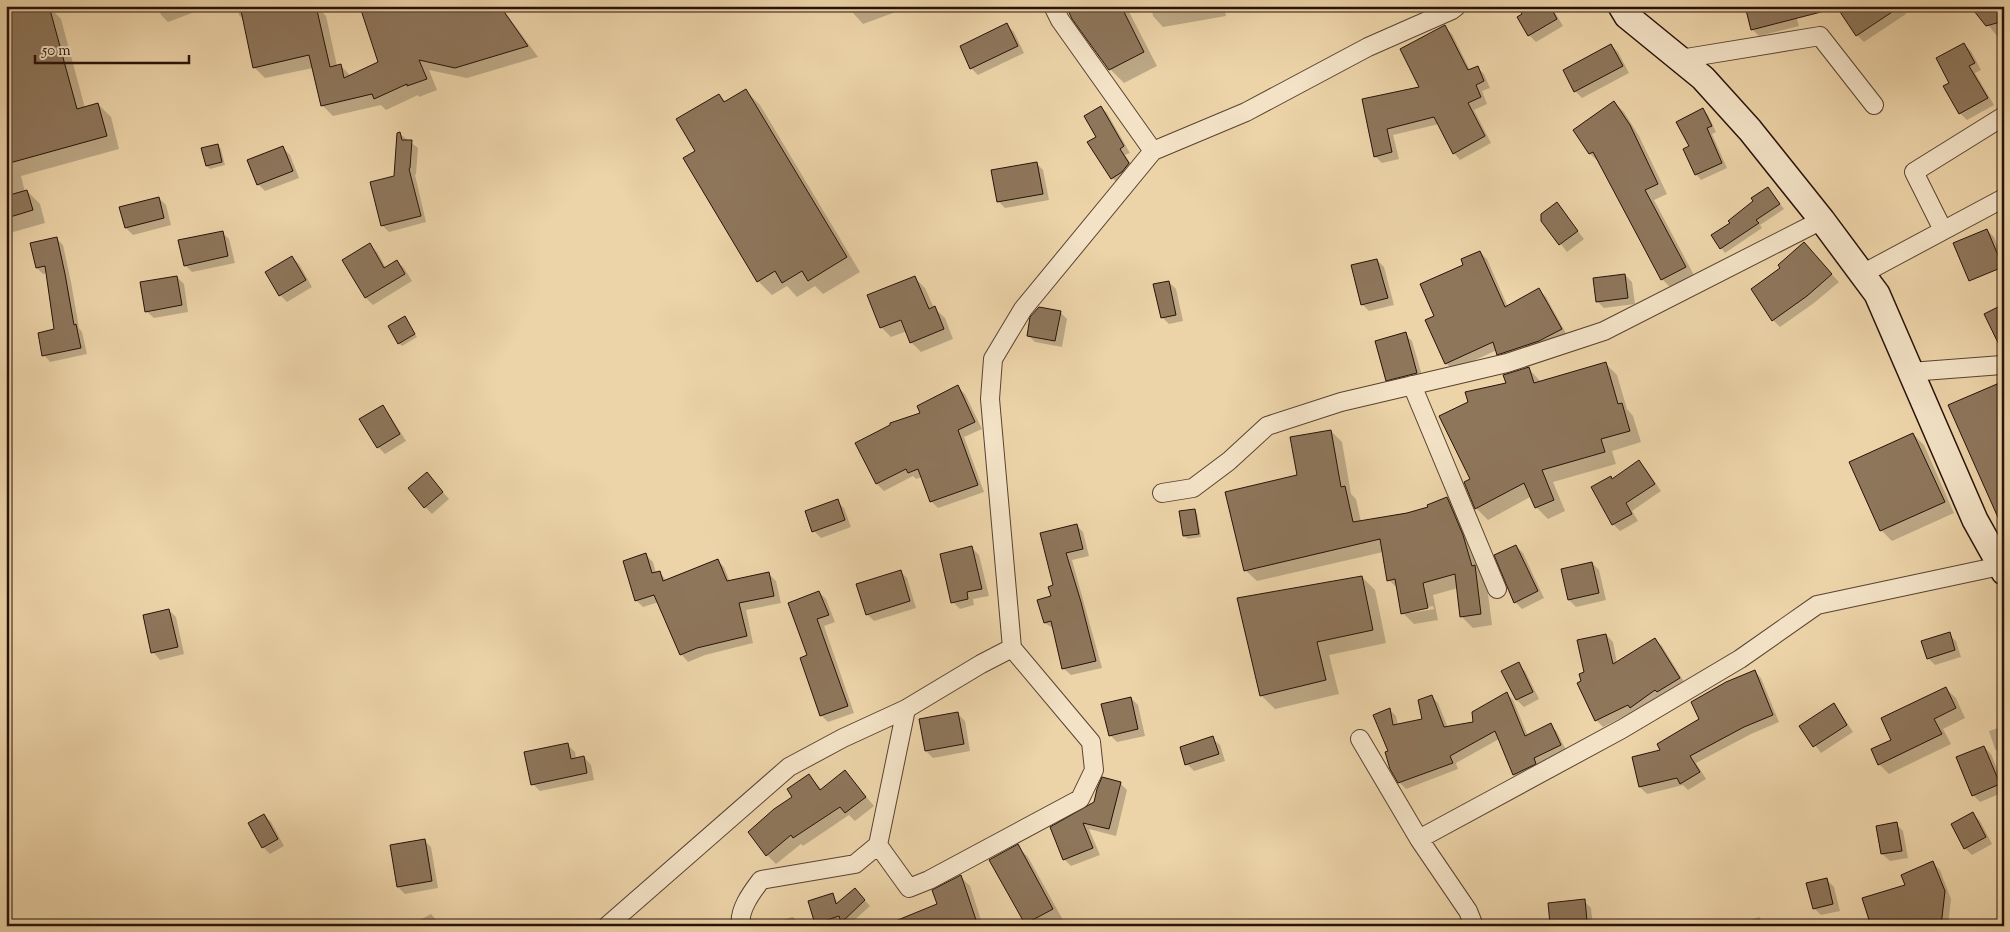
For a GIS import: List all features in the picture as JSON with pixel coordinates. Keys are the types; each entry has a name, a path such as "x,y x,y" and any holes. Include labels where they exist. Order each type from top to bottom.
{"street":[{"path":"1053,6 1060,20 1153,151"},
{"path":"878,845 909,888 929,880 1080,799 1094,770 1091,742 1012,648 990,399 993,359 1023,310 1153,151 1246,112 1368,47 1452,10 1456,6"},
{"path":"1419,839 1622,729 1740,659 1817,605 2002,569 1975,520 1876,294 1822,220 1750,130 1703,78 1627,16 1621,6"},
{"path":"1680,60 1820,36 1874,105"},
{"path":"1943,230 1914,172 2004,116"},
{"path":"1862,274 2004,198"},
{"path":"1162,493 1192,488 1229,461 1267,426 1341,402 1507,363 1604,331 1822,220"},
{"path":"1910,372 2002,365"},
{"path":"1412,385 1497,589"},
{"path":"607,926 789,768 844,738 906,709 981,664 1012,648"},
{"path":"742,926 740,921 748,898 761,880 856,864 878,845 906,709"},
{"path":"1360,740 1419,839 1468,911 1474,926"}],"building":[{"path":"6,6 25,6 26,10 49,6 77,109 98,103 107,136 6,164"},
{"path":"240,6 316,6 330,67 341,64 344,78 378,62 361,10 435,6 500,6 528,46 455,68 419,60 427,79 407,86 407,84 374,99 372,94 321,106 309,55 253,68"},
{"path":"1066,6 1121,6 1144,52 1109,70 1072,19"},
{"path":"1517,6 1550,6 1557,19 1528,36 1517,17 1522,14"},
{"path":"1745,6 1820,6 1821,12 1751,30"},
{"path":"1836,6 1901,6 1856,36"},
{"path":"1970,6 2001,6 2004,21 1986,26"},
{"path":"1007,23 1018,46 970,69 960,46"},
{"path":"1445,25 1468,70 1478,66 1484,81 1476,85 1481,97 1468,103 1485,136 1453,154 1434,117 1387,129 1392,152 1374,157 1362,99 1419,87 1400,49"},
{"path":"1964,43 1975,63 1969,66 1988,98 1959,114 1943,86 1949,83 1936,58"},
{"path":"1611,44 1623,66 1574,92 1563,70"},
{"path":"746,89 847,257 808,281 802,271 782,283 775,271 757,282 683,158 695,151 676,119 719,94 724,102"},
{"path":"1614,101 1630,125 1658,184 1645,190 1686,267 1661,280 1593,152 1589,154 1573,130"},
{"path":"1101,106 1124,146 1120,149 1129,163 1122,172 1111,179 1087,142 1096,137 1084,116"},
{"path":"1703,108 1712,126 1707,128 1722,163 1695,175 1683,149 1689,146 1676,122"},
{"path":"400,132 402,140 412,140 409,169 421,216 381,226 370,182 394,176 397,133"},
{"path":"218,144 222,162 206,166 201,148"},
{"path":"283,146 293,171 257,185 247,160"},
{"path":"1037,162 1043,194 997,202 991,170"},
{"path":"1768,187 1780,204 1756,220 1759,223 1720,249 1711,235 1730,223 1728,221 1753,201 1751,198"},
{"path":"27,190 33,210 10,217 6,196"},
{"path":"159,197 164,218 125,228 119,207"},
{"path":"1557,202 1578,231 1559,245 1541,221 1541,214"},
{"path":"1987,229 2003,267 1969,281 1953,243"},
{"path":"223,231 228,256 184,266 178,240"},
{"path":"57,237 74,325 76,324 81,348 42,356 38,333 54,329 45,266 36,268 30,243"},
{"path":"1804,242 1832,274 1807,296 1772,321 1751,289 1780,268 1778,265"},
{"path":"370,243 384,268 397,260 405,274 365,298 342,260"},
{"path":"1480,251 1505,307 1539,288 1562,329 1539,341 1497,355 1493,342 1445,364 1425,320 1434,316 1420,284 1463,265 1461,259"},
{"path":"292,256 306,280 279,296 265,272"},
{"path":"1377,259 1388,298 1361,305 1351,265"},
{"path":"1625,274 1628,298 1596,302 1593,278"},
{"path":"177,276 182,305 145,312 140,282"},
{"path":"915,276 929,309 935,306 944,329 910,343 901,320 880,328 867,295"},
{"path":"1169,281 1176,315 1161,318 1153,284"},
{"path":"2004,304 2004,355 1984,314"},
{"path":"1039,307 1061,311 1055,341 1027,336 1030,317"},
{"path":"405,316 415,334 398,344 388,326"},
{"path":"1406,332 1417,373 1386,381 1375,341"},
{"path":"1606,362 1618,404 1622,403 1630,431 1601,439 1605,452 1542,470 1554,500 1535,508 1524,483 1475,509 1464,482 1470,479 1439,416 1468,402 1465,392 1506,383 1503,375 1529,367 1534,383"},
{"path":"2004,381 2004,531 1948,405"},
{"path":"958,385 975,422 958,430 978,485 930,502 918,469 908,473 906,469 876,484 855,443 890,425 890,423 920,413 917,406"},
{"path":"383,405 400,434 377,448 359,419"},
{"path":"1331,430 1341,487 1345,486 1353,522 1407,513 1428,507 1427,505 1447,497 1463,535 1472,566 1475,565 1481,614 1460,617 1455,574 1423,583 1428,608 1401,614 1395,579 1387,581 1380,539 1244,571 1225,492 1297,475 1290,437"},
{"path":"1913,433 1945,502 1880,531 1849,462"},
{"path":"1639,460 1655,484 1626,503 1632,514 1612,525 1591,487 1611,476 1612,479"},
{"path":"427,472 443,492 424,508 408,488"},
{"path":"838,499 845,520 812,532 805,511"},
{"path":"1195,509 1199,534 1183,536 1179,511"},
{"path":"1077,524 1083,549 1066,553 1096,661 1062,669 1051,621 1044,623 1037,600 1051,596 1048,587 1053,585 1040,533"},
{"path":"1516,545 1538,591 1514,603 1494,555"},
{"path":"972,546 982,589 967,592 968,599 951,603 940,554"},
{"path":"646,553 652,573 660,571 663,581 718,559 727,581 769,572 774,596 739,603 747,636 697,648 680,655 654,595 635,601 623,561"},
{"path":"1592,562 1599,593 1568,600 1561,569"},
{"path":"901,570 910,601 866,615 856,584"},
{"path":"1362,576 1373,630 1317,642 1326,680 1260,696 1237,598"},
{"path":"819,591 829,615 817,619 848,706 820,716 800,658 807,655 788,603"},
{"path":"169,609 178,647 151,653 143,615"},
{"path":"1950,632 1955,650 1927,659 1921,641"},
{"path":"1606,634 1613,664 1655,638 1680,678 1657,692 1655,690 1630,708 1628,705 1595,721 1577,683 1581,681 1579,674 1584,672 1577,640"},
{"path":"1519,662 1533,692 1516,700 1501,671"},
{"path":"1755,670 1773,715 1744,727 1690,756 1700,772 1680,784 1677,778 1639,787 1632,757 1660,750 1657,744 1699,719 1691,702 1726,682"},
{"path":"1946,687 1956,708 1934,719 1942,734 1878,765 1871,749 1891,740 1881,718"},
{"path":"1507,692 1525,736 1551,723 1561,745 1534,758 1536,764 1513,775 1495,731 1450,756 1453,763 1398,783 1390,769 1385,752 1388,751 1373,715 1390,708 1393,725 1422,719 1418,700 1432,695 1444,727 1473,722 1472,712"},
{"path":"1131,697 1138,729 1109,736 1101,704"},
{"path":"1834,703 1847,725 1813,747 1799,726"},
{"path":"958,712 964,744 925,751 919,719"},
{"path":"1213,736 1219,754 1185,765 1180,747"},
{"path":"568,743 571,759 584,756 587,773 531,785 524,752"},
{"path":"1984,746 2000,784 1972,796 1956,757"},
{"path":"845,770 866,797 845,813 840,807 793,838 791,835 766,856 748,832 774,809 792,797 787,789 809,774 820,790"},
{"path":"1102,777 1121,782 1109,829 1083,823 1093,848 1063,860 1050,827 1094,802"},
{"path":"1973,812 1986,837 1964,849 1951,824"},
{"path":"264,814 278,839 262,848 248,823"},
{"path":"1897,822 1902,851 1881,854 1876,826"},
{"path":"425,839 432,881 397,887 390,845"},
{"path":"1018,844 1053,909 1025,924 989,860"},
{"path":"1933,861 1945,891 1941,926 1871,926 1862,898 1905,885 1901,875"},
{"path":"961,875 978,926 883,926 937,904 932,890"},
{"path":"1827,878 1833,904 1813,909 1806,883"},
{"path":"855,888 865,900 841,923 839,916 815,924 808,901 833,893 836,904"},
{"path":"1585,899 1587,921 1550,924 1548,903"}]}
